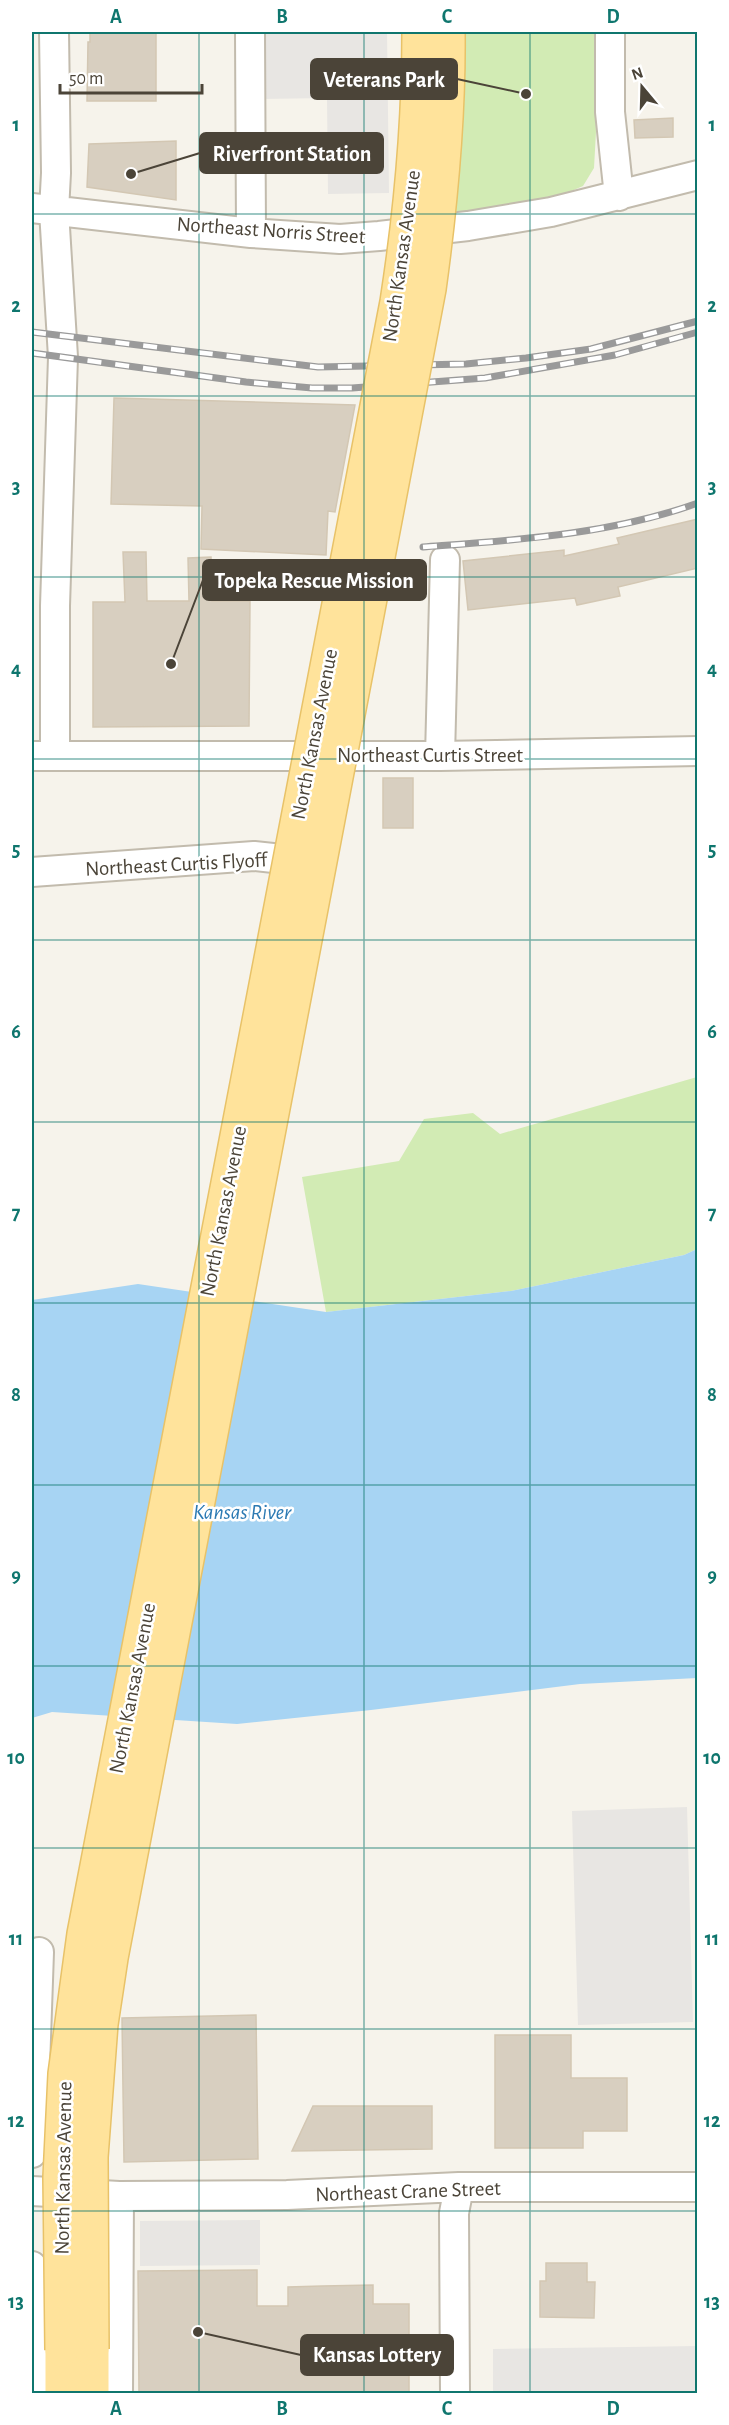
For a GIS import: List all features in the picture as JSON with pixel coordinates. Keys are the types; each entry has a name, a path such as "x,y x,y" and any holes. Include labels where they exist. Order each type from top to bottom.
{"main road":[{"name":"North Kansas Avenue","path":"62,2394 77,2349 102,2013 159,1704 305,861 404,258 414,169 419,32"},
{"name":"North Kansas Avenue","path":"305,861 429,289 443,186 448,116 448,32"},
{"name":"North Kansas Avenue","path":"77,2349 92,2394"}],"street":[{"path":"43,756 43,606 63,357 43,209 56,173 54,32"},
{"path":"250,32 250,233"},
{"path":"610,32 610,112 619,196"},
{"name":"Northeast Norris Street","path":"43,209 250,233 340,238 379,237 468,226 541,213 619,196 698,175"},
{"path":"440,756 445,560"},
{"name":"Northeast Curtis Street","path":"43,756 440,756 698,752"},
{"name":"Northeast Curtis Flyoff","path":"32,872 254,856 305,861"},
{"name":"North Kansas Avenue","path":"32,2153 39,1952"},
{"path":"455,2394 454,2213 459,2187"},
{"name":"Northeast Crane Street","path":"32,2191 119,2196 287,2195 459,2187 698,2187"},
{"path":"118,2394 119,2196"},
{"name":"North Kansas Avenue","path":"32,2266 34,2394"}],"green space":[{"path":"459,32 594,32 596,132 594,168 583,186 560,196 450,215"},
{"path":"697,1077 697,1249 684,1255 511,1291 326,1312 302,1177 399,1161 424,1119 473,1113 500,1134"}],"shaded area":[{"path":"260,32 387,32 389,193 328,194 327,98 261,99"},
{"path":"687,1807 693,2022 578,2025 572,1811"},
{"path":"260,2220 260,2265 140,2266 140,2221"},
{"path":"697,2346 697,2393 493,2393 493,2349"}],"water":[{"name":"Kansas River","path":"697,1249 697,1678 580,1684 237,1724 52,1712 32,1718 32,1300 138,1284 326,1312 511,1291 684,1255"}],"building":[{"path":"90,32 156,32 156,101 87,101"},
{"path":"673,118 673,137 635,138 634,120"},
{"path":"176,141 176,200 87,187 89,144"},
{"path":"114,398 355,405 335,512 328,511 326,555 201,549 202,506 111,504"},
{"path":"698,519 698,568 618,587 620,596 577,605 575,598 468,610 463,561 564,550 564,556 619,544 617,538"},
{"path":"123,552 146,552 147,601 189,601 188,558 211,557 212,601 250,601 249,726 93,727 93,602 125,602"},
{"path":"383,778 413,778 413,828 383,828"},
{"path":"256,2015 258,2159 124,2162 122,2018"},
{"path":"495,2035 571,2035 571,2078 627,2078 627,2131 583,2131 583,2148 495,2148"},
{"path":"313,2106 432,2106 432,2149 292,2151"},
{"path":"546,2263 587,2263 587,2282 595,2282 594,2318 540,2317 540,2281 546,2281"},
{"path":"257,2270 257,2306 288,2306 288,2287 373,2285 373,2304 409,2304 409,2392 139,2394 138,2271"}],"railway":[{"path":"32,332 318,367 466,364 526,358 591,349 698,321"},
{"path":"32,353 246,382 312,388 352,388 485,378 615,355 698,332"},
{"path":"423,547 527,538 596,529 664,514 698,503"}],"place":[{"name":"Veterans Park","path":"526,94"},
{"name":"Riverfront Station","path":"131,174"},
{"name":"Topeka Rescue Mission","path":"171,664"},
{"name":"Kansas Lottery","path":"198,2332"}]}
